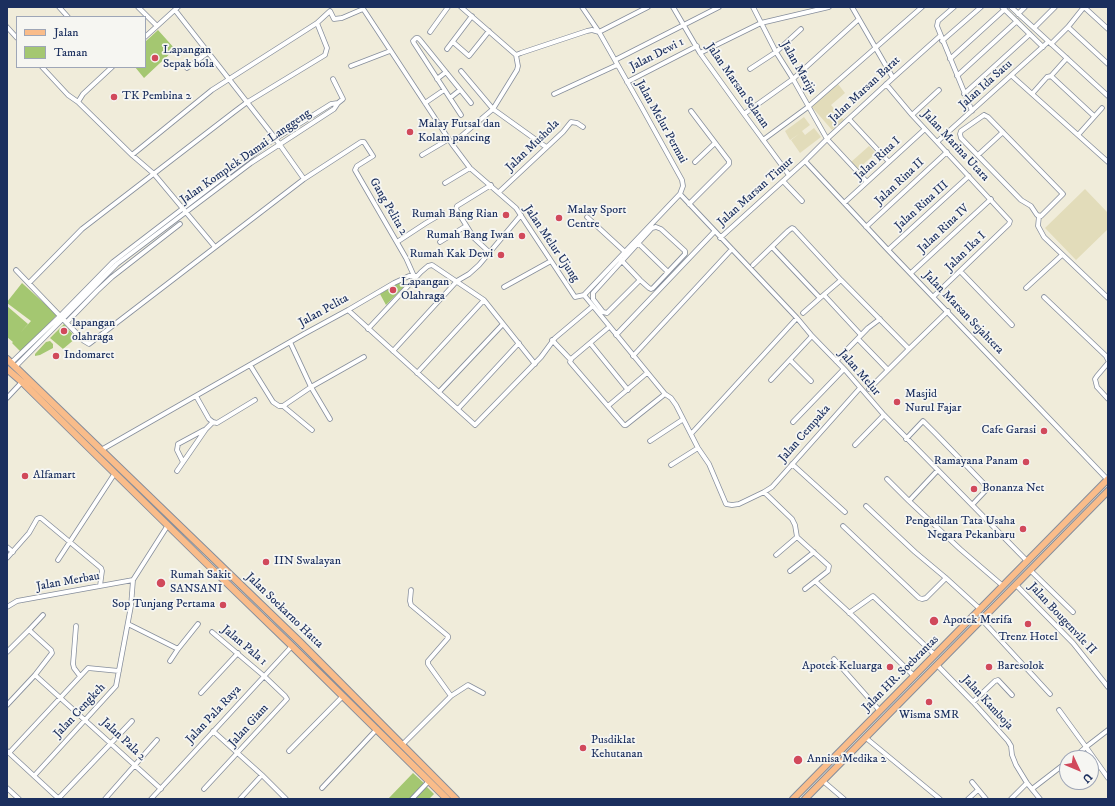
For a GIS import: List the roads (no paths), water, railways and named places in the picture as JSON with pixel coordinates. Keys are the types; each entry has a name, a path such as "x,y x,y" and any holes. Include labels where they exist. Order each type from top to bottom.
{"main road":[{"name":"Jalan Soekarno Hatta","path":"10,365 22,382 447,799"},
{"name":"Jalan Soekarno Hatta","path":"10,365 198,543 403,744 456,799"},
{"name":"Jalan HR. Soebrantas","path":"793,799 1108,479"},
{"name":"Jalan HR. Soebrantas","path":"805,799 1108,491"},
{"path":"192,549 198,543"},
{"path":"879,712 885,719"}],"street":[{"path":"59,7 65,16"},
{"path":"138,7 157,26"},
{"path":"430,32 448,7"},
{"path":"452,144 493,109 518,66 516,55 461,7"},
{"name":"Jalan Melur Permai","path":"582,7 599,32 682,180 683,186 680,194"},
{"path":"516,55 592,30 599,32 648,7"},
{"name":"Jalan Marsan Selatan","path":"673,7 700,53 789,175"},
{"path":"615,60 719,7"},
{"name":"Jalan Marija","path":"753,7 776,52 827,139 867,182"},
{"path":"700,53 762,23 829,7"},
{"path":"852,7 893,78"},
{"path":"763,140 808,107 922,7"},
{"path":"953,7 937,22 937,26 972,111"},
{"path":"942,41 981,7"},
{"path":"1011,7 1108,96"},
{"path":"1018,14 1025,7"},
{"path":"1034,28 1055,7"},
{"path":"1084,7 1108,29"},
{"name":"Jalan Ida Satu","path":"937,142 1043,47 1050,43 1068,27 1084,7"},
{"path":"16,270 84,341 89,344 304,179 275,138 246,103 230,79 176,8 146,36"},
{"path":"132,155 212,90 317,23 329,9 334,19 342,18 362,8"},
{"name":"Jalan Melur Ujung","path":"362,8 452,144 470,168 512,204 521,215 574,297 584,295 620,260 625,252 680,194"},
{"path":"950,59 1003,8 1043,47"},
{"path":"447,49 472,16"},
{"path":"744,114 793,79 859,20"},
{"path":"957,76 1017,21"},
{"path":"29,283 82,229 246,103 325,55 327,48 317,23"},
{"path":"7,27 16,37"},
{"path":"1068,27 1108,64"},
{"path":"750,69 776,52 801,29"},
{"path":"452,42 469,56 489,31"},
{"path":"964,94 1030,34"},
{"name":"Jalan Marsan Barat","path":"805,161 849,118 940,36"},
{"path":"461,115 414,43 413,41 416,38 420,40 471,103"},
{"name":"Jalan Dewi 1","path":"627,82 697,46"},
{"path":"351,66 390,50"},
{"path":"187,68 209,52"},
{"path":"1032,94 1067,58"},
{"path":"554,94 618,65"},
{"path":"43,68 68,95 78,102 132,155 154,174 215,248"},
{"path":"78,102 83,94 111,68"},
{"path":"461,71 493,109 546,147"},
{"path":"437,79 446,72"},
{"path":"1012,76 1108,162"},
{"path":"1051,76 1094,116"},
{"path":"333,79 343,99 338,103"},
{"name":"Jalan Marina Utara","path":"886,84 912,115 1010,221"},
{"path":"425,103 444,90"},
{"path":"450,98 460,90"},
{"path":"912,115 939,90"},
{"name":"Jalan Komplek Damai Langgeng","path":"95,282 219,181 275,138 331,104 338,103"},
{"name":"Jalan Komplek Damai Langgeng","path":"10,365 62,317 113,262 184,210 222,186 251,163 302,128 334,109 338,103"},
{"path":"1078,135 1102,108"},
{"path":"689,204 729,165 729,161 691,110"},
{"path":"1039,216 1043,215 1063,194 988,116 984,115 962,131 960,134 961,138 1021,200 1031,206 1039,216 1038,226 1041,232 1062,255 1108,298"},
{"path":"849,118 888,162"},
{"path":"300,122 302,128"},
{"name":"Jalan Mushola","path":"498,192 563,132 571,122 577,123 583,127"},
{"name":"Jalan Rina I","path":"844,204 925,129"},
{"path":"978,155 1003,132"},
{"path":"422,155 449,139"},
{"name":"Gang Pelita 2","path":"304,179 361,142 364,142 373,156 357,166 355,170 416,276"},
{"path":"695,162 715,143"},
{"name":"Jalan Rina II","path":"866,227 947,152"},
{"name":"Jalan Marsan Timur","path":"720,238 805,161"},
{"name":"Jalan Marsan Sejahtera","path":"805,161 844,204 934,296 1108,479"},
{"path":"445,183 470,168"},
{"name":"Jalan Rina III","path":"888,250 969,176"},
{"path":"219,181 222,186"},
{"path":"783,181 802,201"},
{"path":"489,252 474,238 456,208 491,185"},
{"name":"Jalan Melur","path":"680,194 714,232 797,318 906,439 1027,561"},
{"name":"Jalan Rina IV","path":"911,273 991,199"},
{"path":"397,242 444,213"},
{"path":"393,351 457,281 473,270 521,215"},
{"path":"587,217 625,252"},
{"name":"Jalan Ika I","path":"934,296 1009,224 1010,221"},
{"path":"67,322 121,270 180,224"},
{"path":"440,242 466,226"},
{"path":"620,260 649,288 653,288 685,254 685,251 658,227 652,228 620,260 592,295 593,299 603,312 607,314 640,280"},
{"path":"753,265 790,229 794,229 841,280 909,349"},
{"path":"616,335 714,232"},
{"path":"151,237 156,243"},
{"path":"638,243 668,272"},
{"path":"772,247 820,298"},
{"path":"633,356 732,249"},
{"path":"1026,288 1062,255"},
{"path":"504,287 551,261"},
{"path":"117,264 121,270"},
{"name":"Jalan Pelita","path":"101,450 394,283 409,276 416,276 432,265 484,300 535,364"},
{"path":"960,271 1012,325"},
{"path":"368,329 416,276"},
{"path":"803,313 841,280"},
{"path":"95,282 101,288"},
{"path":"584,295 647,374 673,401 691,434 698,448 671,465"},
{"path":"824,295 888,370"},
{"path":"1044,297 1106,356 1108,360"},
{"path":"417,373 484,300"},
{"path":"348,310 476,425 535,364 552,340 593,306"},
{"path":"870,389 948,311"},
{"path":"691,434 797,318"},
{"path":"836,361 868,328 880,319"},
{"path":"439,392 503,324"},
{"path":"570,360 609,327"},
{"path":"771,380 812,336"},
{"path":"552,340 621,423 626,425 665,394"},
{"path":"290,342 311,387 330,419"},
{"path":"458,409 519,343"},
{"path":"590,343 628,390"},
{"path":"283,406 311,387 364,357"},
{"path":"790,360 811,381"},
{"path":"1108,363 1095,379 1097,387 1108,399"},
{"path":"250,365 276,405 283,406 312,430"},
{"path":"794,422 844,369"},
{"path":"608,406 647,374"},
{"path":"7,398 22,382"},
{"name":"Jalan Cempaka","path":"698,448 709,464 725,502 728,505 739,504 772,487 860,388"},
{"path":"196,396 209,419 212,422 217,423 255,400"},
{"path":"855,445 884,415"},
{"path":"650,440 682,420"},
{"path":"906,439 923,421 988,488 972,505"},
{"path":"177,471 212,422"},
{"path":"183,462 177,450 178,444 206,429"},
{"path":"792,464 845,512"},
{"path":"909,501 937,471"},
{"path":"58,560 69,541 115,473"},
{"path":"887,479 960,549 1003,586"},
{"path":"764,492 792,518 797,537 830,568 805,589"},
{"path":"866,506 915,552 980,609"},
{"path":"7,558 29,533 38,518 69,541 101,568 100,586"},
{"path":"133,580 168,525"},
{"path":"843,526 919,598 926,598 946,578"},
{"path":"776,555 797,537"},
{"path":"7,547 13,552"},
{"path":"790,571 814,552"},
{"path":"1030,570 1073,612"},
{"name":"Jalan Merbau","path":"7,607 17,601 133,580"},
{"name":"Jalan Cengkeh","path":"34,776 116,686 128,624 133,580"},
{"path":"815,581 914,676"},
{"name":"Jalan Bougenvile II","path":"1016,585 1073,643 1108,687"},
{"path":"411,590 411,605 448,636 448,638 428,661 428,664 451,696"},
{"path":"849,612 873,596 935,655"},
{"path":"8,650 43,615"},
{"path":"982,620 1050,694"},
{"path":"128,624 178,649"},
{"path":"170,661 198,624"},
{"path":"76,626 73,664 80,676"},
{"path":"7,705 52,654 52,652 29,630"},
{"name":"Jalan Pala 1","path":"212,632 264,676"},
{"name":"Jalan Pala Raya","path":"152,799 292,646"},
{"path":"201,693 238,653"},
{"path":"834,659 879,712"},
{"name":"Jalan Kamboja","path":"937,665 1008,741 1011,746 1014,760 1027,783 1040,799"},
{"path":"119,672 90,667 86,669 8,752 59,799 132,721"},
{"name":"Jalan Pala 2","path":"35,675 161,789"},
{"name":"Jalan Giam","path":"204,789 287,699 286,696 264,676"},
{"path":"973,702 996,680 999,680 1012,695"},
{"path":"403,744 451,696 468,685 483,693"},
{"path":"289,751 343,696"},
{"path":"1059,710 1108,778"},
{"path":"322,788 377,729"},
{"path":"1082,750 1108,730"},
{"path":"213,731 262,775 284,798"},
{"path":"866,738 940,799"},
{"path":"105,799 157,740"},
{"path":"1032,789 1059,768"},
{"path":"240,799 262,775"},
{"path":"412,799 429,781"},
{"path":"823,781 844,799"},
{"path":"972,782 986,799"},
{"path":"1011,799 1027,783"},
{"path":"7,788 19,799"},
{"path":"968,799 978,790"}],"place":[{"name":"Lapangan Sepak bola","path":"155,58"},
{"name":"TK Pembina 2","path":"114,97"},
{"name":"Malay Futsal dan Kolam pancing","path":"410,132"},
{"name":"Rumah Bang Rian","path":"506,215"},
{"name":"Malay Sport Centre","path":"559,218"},
{"name":"Rumah Bang Iwan","path":"522,236"},
{"name":"Rumah Kak Dewi","path":"501,255"},
{"name":"Lapangan Olahraga","path":"393,290"},
{"name":"lapangan olahraga","path":"64,331"},
{"name":"Indomaret","path":"56,356"},
{"name":"Masjid Nurul Fajar","path":"897,402"},
{"name":"Cafe Garasi","path":"1044,431"},
{"name":"Ramayana Panam","path":"1026,462"},
{"name":"Alfamart","path":"25,476"},
{"name":"Bonanza Net","path":"974,489"},
{"name":"Pengadilan Tata Usaha Negara Pekanbaru","path":"1023,529"},
{"name":"IIN Swalayan","path":"266,562"},
{"name":"Rumah Sakit SANSANI","path":"161,583"},
{"name":"Sop Tunjang Pertama","path":"223,605"},
{"name":"Apotek Merifa","path":"934,621"},
{"name":"Trenz Hotel","path":"1028,624"},
{"name":"Apotek Keluarga","path":"890,667"},
{"name":"Baresolok","path":"989,667"},
{"name":"Wisma SMR","path":"929,702"},
{"name":"Pusdiklat Kehutanan","path":"583,748"},
{"name":"Annisa Medika 2","path":"798,760"}]}
